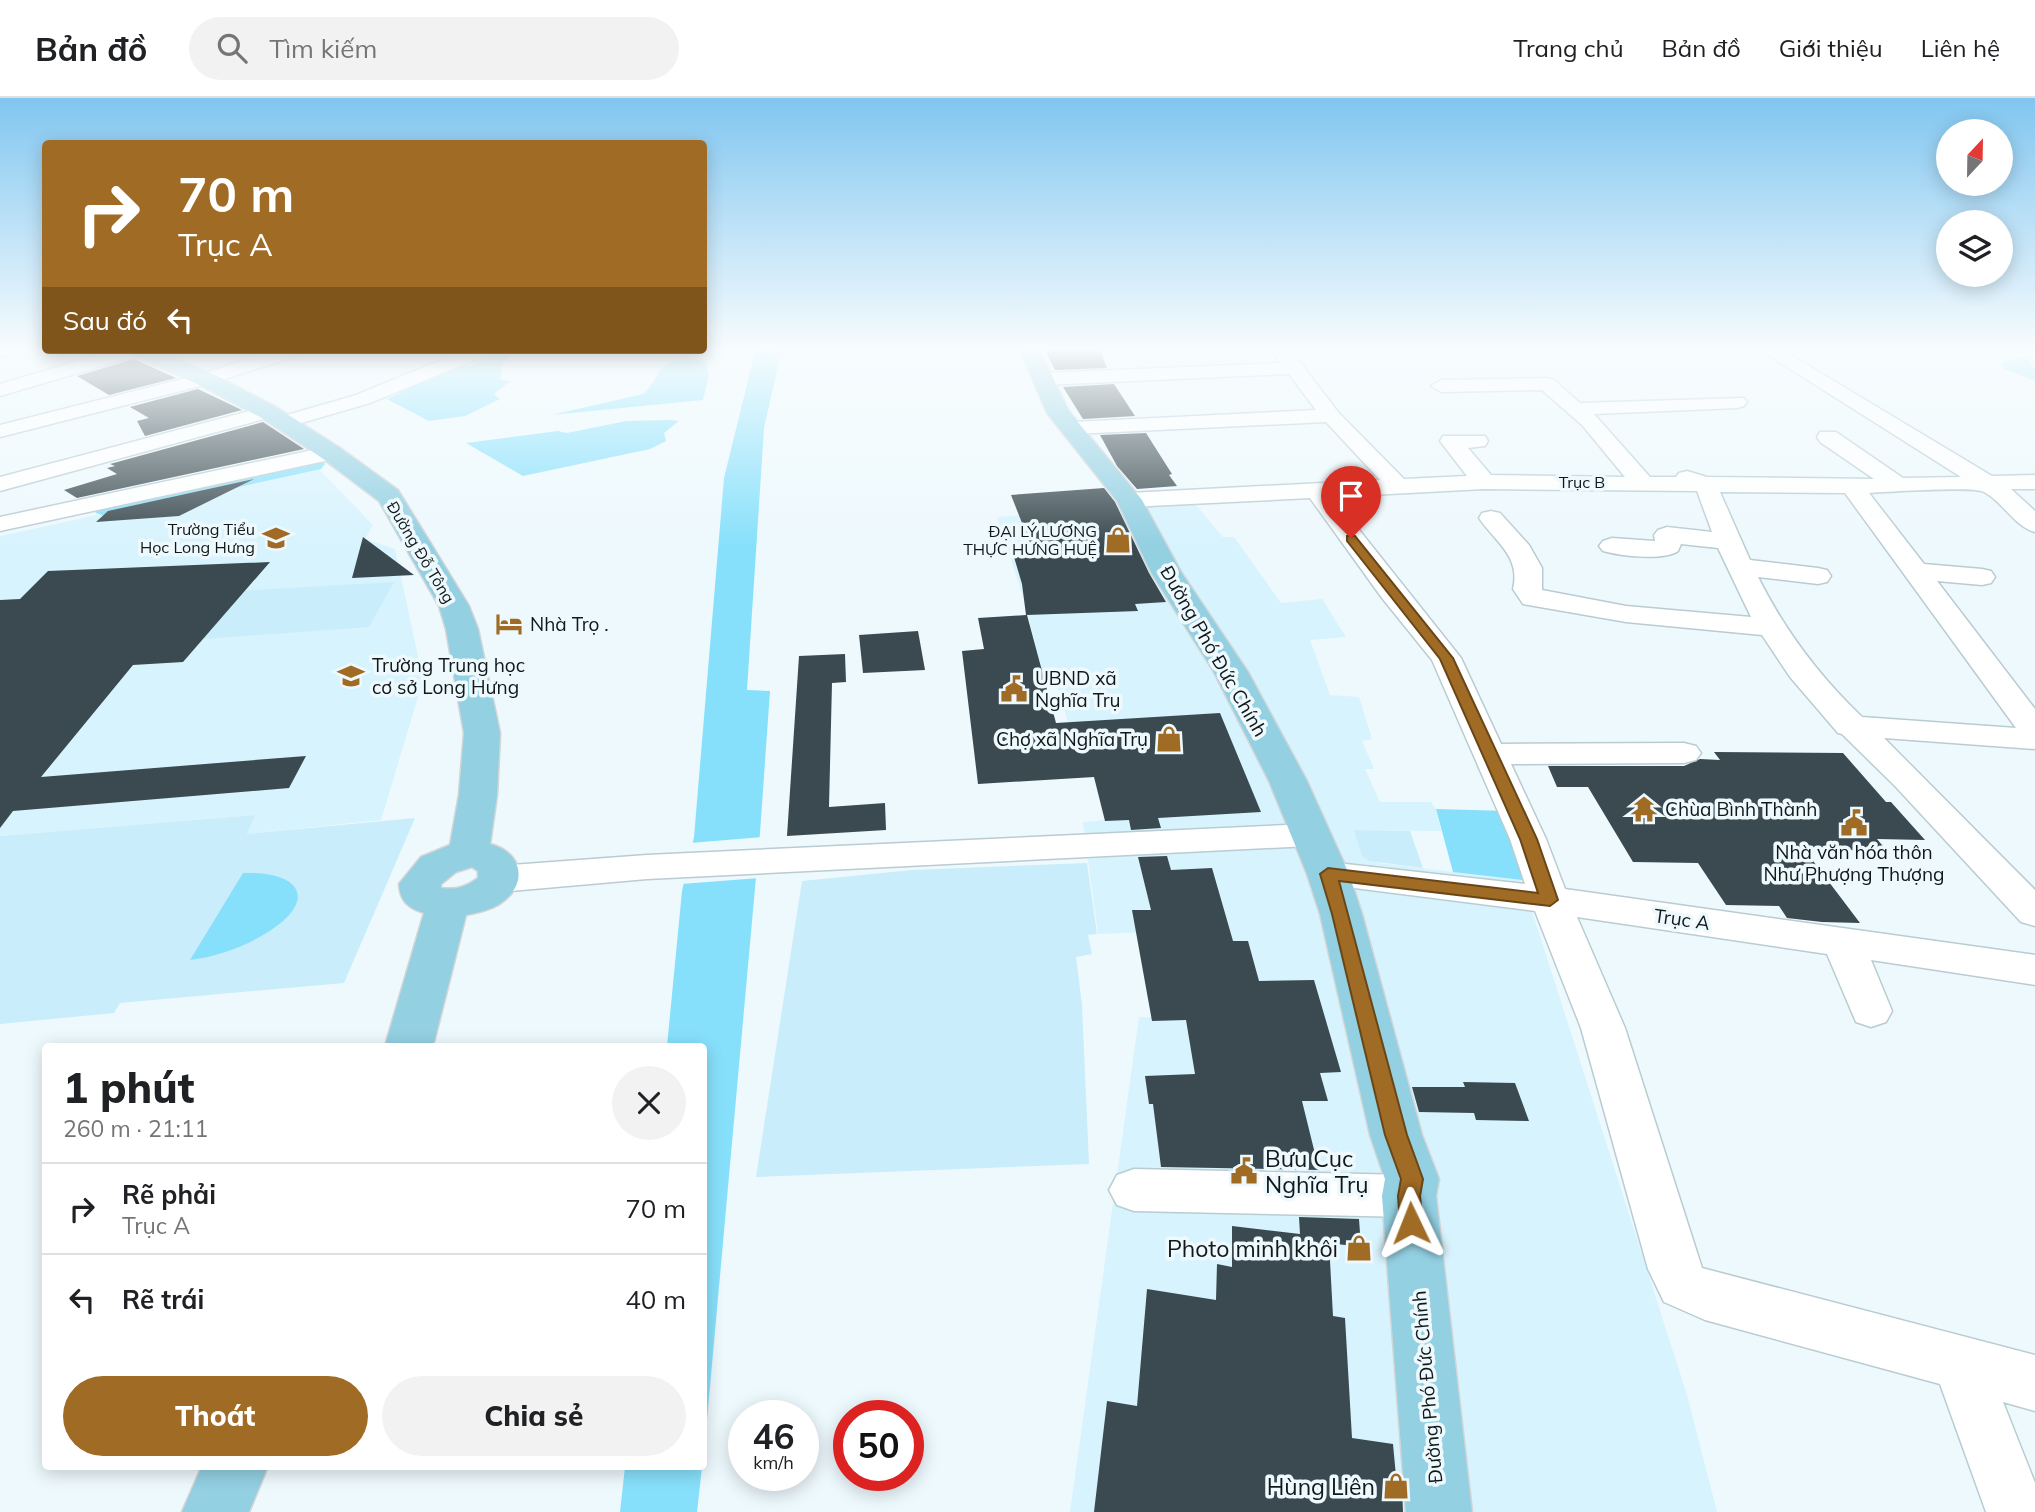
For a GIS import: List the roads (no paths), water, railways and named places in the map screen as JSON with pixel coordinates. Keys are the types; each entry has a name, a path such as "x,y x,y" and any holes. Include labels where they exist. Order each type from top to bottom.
{"main road":[{"name":"Đường Đỗ Tông","path":"270,414 331,453 389,496 454,606 462,629 482,733 478,795 483,867"},
{"name":"Đường Phó Đức Chính","path":"1059,414 1129,500 1166,572 1231,673 1288,780 1341,914 1396,1135 1412,1179 1409,1196 1439,1512"},
{"path":"410,1043 447,905 424,899 419,892 420,884 437,864 483,867"},
{"path":"215,1512 234,1470"}],"street":[{"path":"0,431 67,414"},
{"path":"0,484 291,414"},
{"path":"1073,428 1236,414"},
{"path":"1275,414 1331,416 1398,486"},
{"path":"1580,414 1641,479"},
{"path":"1644,414 1662,428"},
{"path":"1874,414 1984,481 2009,499 2035,525"},
{"path":"1828,437 1897,484"},
{"path":"1477,441 1451,441 1485,482"},
{"path":"0,524 331,453"},
{"name":"Trục B","path":"1129,500 1485,482 1675,476 1696,479 1706,485"},
{"path":"2035,482 1984,481 1852,486 1706,485 1735,554 1768,620 1791,658 1849,726 1887,760 2035,913"},
{"path":"1852,486 2035,731"},
{"path":"1317,491 1392,592 1446,658 1528,839 1603,1028 1674,1269 1683,1285 1704,1295 2035,1383"},
{"path":"1491,519 1524,556 1530,569 1527,589 1533,598 1626,614 1768,620"},
{"path":"1612,546 1665,549 1669,546 1667,535 1818,576"},
{"path":"1915,571 1982,577"},
{"path":"1681,604 1768,620"},
{"path":"1849,726 2035,739"},
{"path":"1490,754 1684,753"},
{"name":"Trục A","path":"483,867 647,867 783,860 1319,854 1550,900 2035,970"},
{"path":"1843,943 1871,1011"},
{"path":"1134,1190 1409,1196"},
{"path":"1960,1363 2016,1512"}],"water":[{"path":"416,414 469,414 465,416 429,421"},
{"path":"740,414 767,414 764,428 747,690 770,691 760,833 707,1420 707,1043 667,1043 682,891 694,837 724,478"},
{"path":"626,421 679,421 664,433 666,441 650,449 523,476 466,443 558,431 567,433"},
{"path":"1436,809 1509,811 1529,869 1522,880 1453,872"},
{"path":"243,873 280,877 291,883 297,891 297,901 292,912 263,935 246,944 190,960"},
{"path":"625,1470 702,1470 697,1512 620,1512"}],"waterway":[{"path":"105,508 313,464"}],"place":[{"name":"Trường Tiểu Học Long Hưng","path":"276,538"},
{"name":"ĐẠI LÝ LƯƠNG THỰC HƯNG HUỆ","path":"1118,540"},
{"name":"Nhà Trọ .","path":"509,624"},
{"name":"Trường Trung học cơ sở Long Hưng","path":"351,676"},
{"name":"UBND xã Nghĩa Trụ","path":"1014,689"},
{"name":"Chợ xã Nghĩa Trụ","path":"1169,739"},
{"name":"Chùa Bình Thành","path":"1644,809"},
{"name":"Nhà văn hóa thôn Như Phượng Thượng","path":"1854,823"},
{"name":"Bưu Cục Nghĩa Trụ","path":"1244,1171"},
{"name":"Photo minh khôi","path":"1359,1248"},
{"name":"Hùng Liên","path":"1396,1486"}]}
